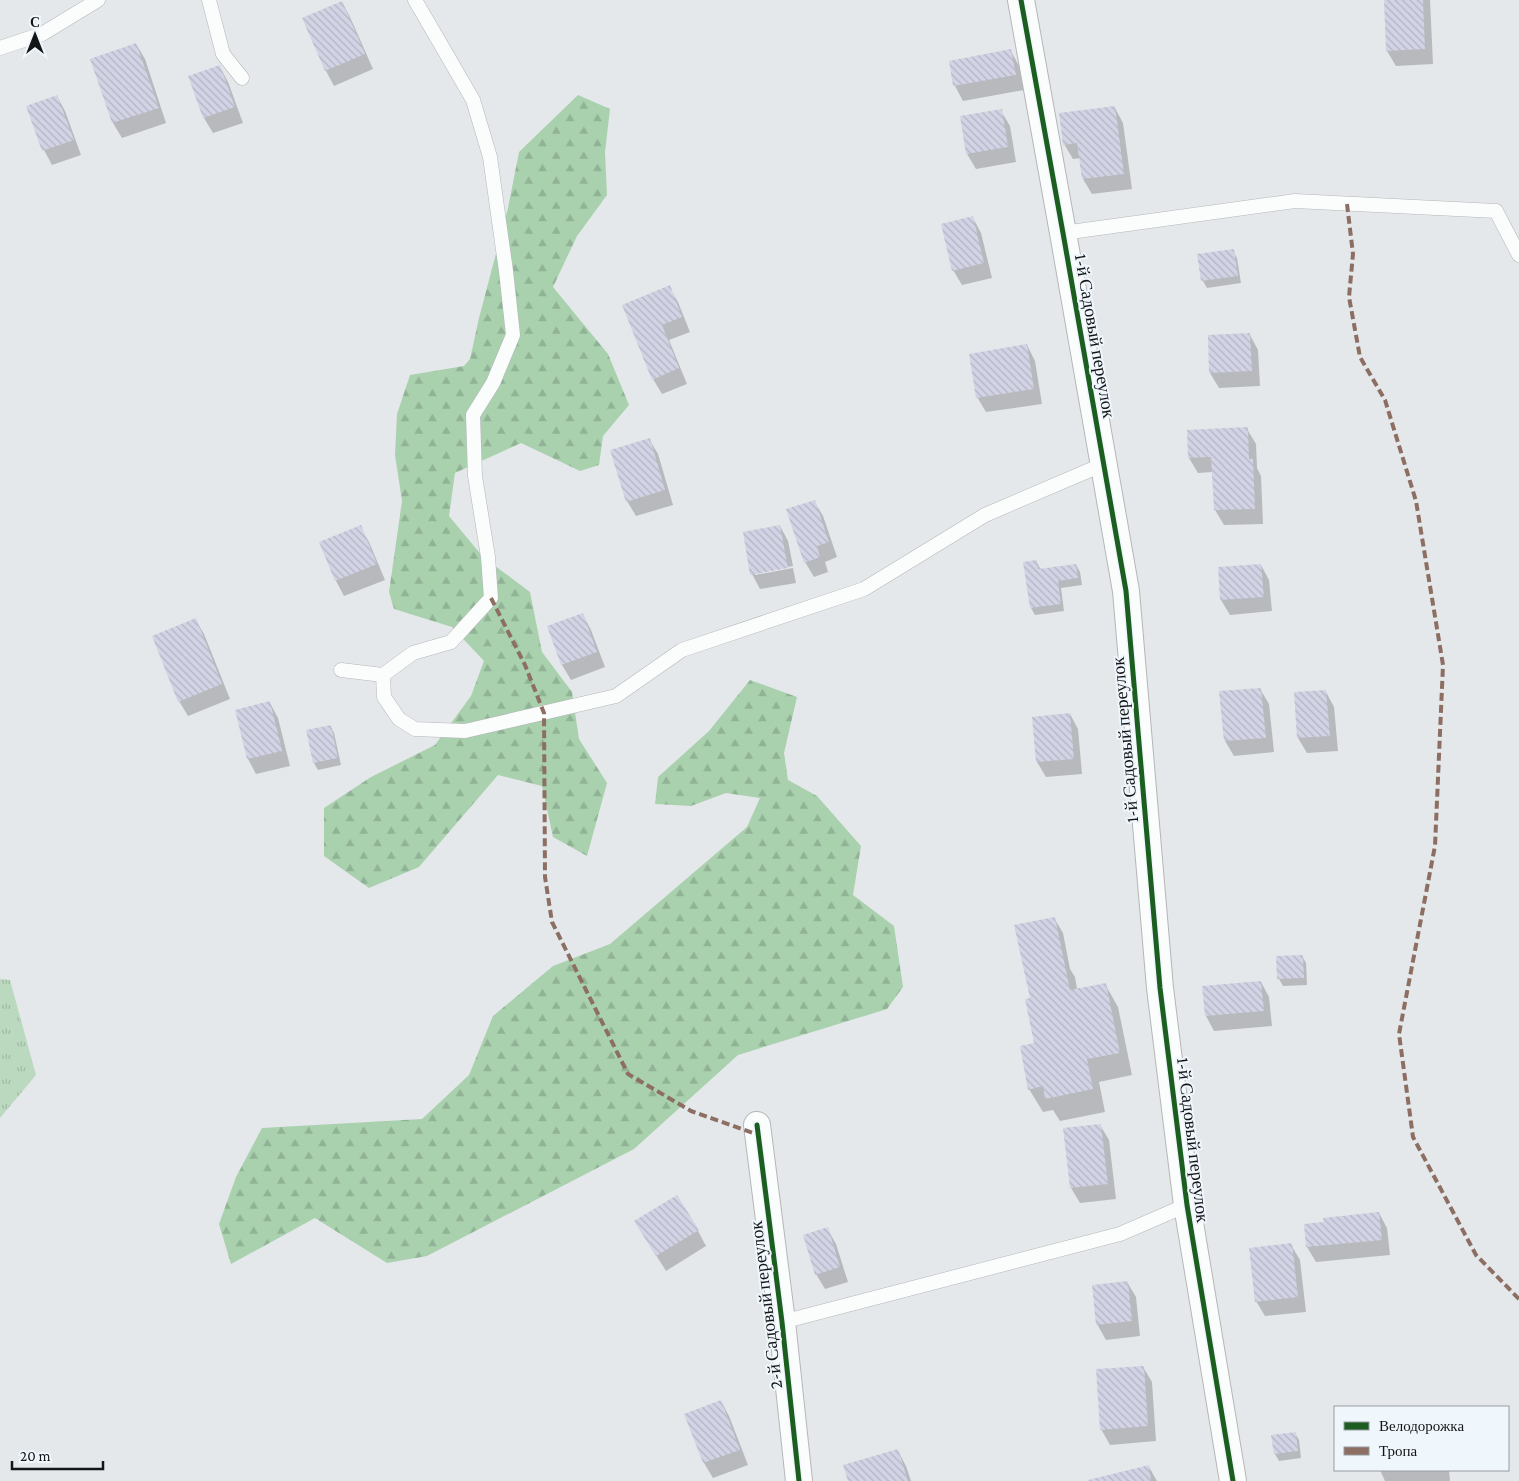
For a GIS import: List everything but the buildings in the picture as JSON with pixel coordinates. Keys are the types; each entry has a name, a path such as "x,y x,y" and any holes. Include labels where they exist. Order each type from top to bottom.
{"street":[{"name":"1-й Садовый переулок","path":"1021,0 1126,591 1160,988 1186,1205 1233,1481"},
{"name":"2-й Садовый переулок","path":"757,1125 782,1322 799,1481"}],"lane":[{"path":"0,48 42,34 98,0"},
{"path":"209,0 223,54 242,78"},
{"path":"341,670 383,675 413,653 451,642 491,598 488,557 475,476 473,415 493,383 513,335 506,271 490,158 473,100 415,0"},
{"path":"1063,233 1295,201 1466,209 1496,211 1519,255"},
{"path":"383,675 384,697 399,719 415,730 466,730 616,696 682,650 864,589 985,515 1104,464"},
{"path":"782,1322 1120,1234 1186,1205"}],"green space":[{"path":"578,95 610,109 605,152 607,195 577,236 553,287 608,354 629,405 603,436 599,465 580,471 521,443 455,473 449,516 483,557 530,592 542,652 572,692 579,739 607,783 587,856 553,837 542,786 498,775 419,867 369,888 324,856 324,808 371,777 435,745 471,696 484,661 452,627 394,609 389,592 402,501 395,455 397,414 410,375 464,366 470,359 508,208 519,152"},
{"path":"750,680 797,697 784,753 788,780 817,796 861,846 853,895 894,926 903,987 887,1009 738,1055 634,1149 427,1256 387,1263 315,1218 231,1264 219,1224 236,1177 262,1128 422,1119 469,1075 493,1016 553,966 610,944 747,827 760,798 726,793 691,806 655,804 658,777 709,731"},
{"path":"0,979 10,980 36,1075 0,1118"}],"marked path":[{"path":"1347,204 1353,254 1349,297 1360,357 1385,400 1416,501 1443,665 1435,846 1399,1034 1413,1137 1476,1255 1519,1299"},
{"path":"491,598 525,665 544,713 545,877 552,922 628,1074 691,1111 759,1135"}],"cycle path":[{"path":"1021,0 1126,591 1160,988 1187,1205 1233,1481"},
{"path":"757,1125 782,1322 799,1481"}]}
